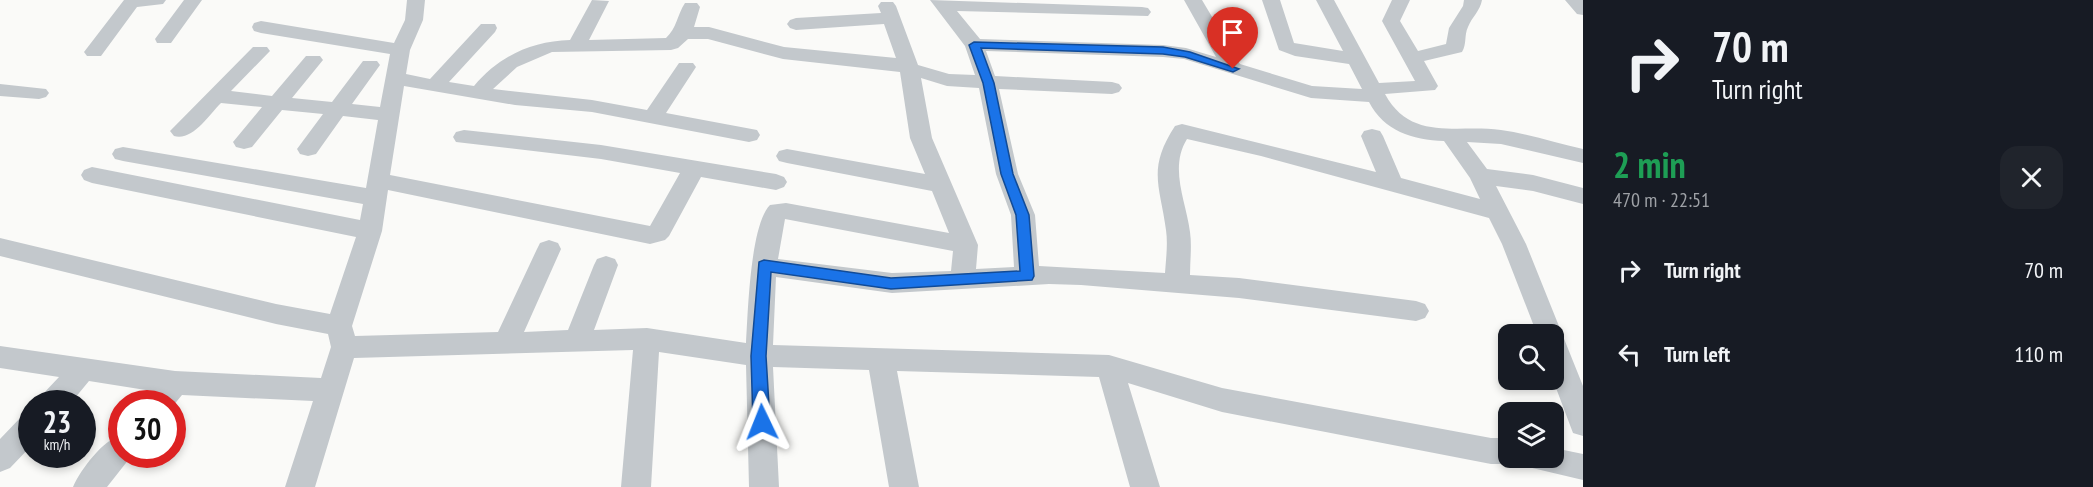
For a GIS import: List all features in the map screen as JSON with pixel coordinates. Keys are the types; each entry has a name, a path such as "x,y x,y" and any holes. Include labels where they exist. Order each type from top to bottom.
{"street":[{"path":"94,52 132,2 157,0"},
{"path":"164,39 193,0"},
{"path":"300,487 331,390 341,336 370,231 400,50 414,20 416,0"},
{"path":"1193,0 1233,69"},
{"path":"1270,0 1286,45 1295,50 1356,59"},
{"path":"1324,0 1374,93 1394,122 1410,129 1450,135 1501,138 1583,156"},
{"path":"974,45 1156,50 1186,54 1311,92 1374,93 1428,86 1391,21 1401,0"},
{"path":"1414,58 1455,48 1458,28 1472,6 1473,0"},
{"path":"1574,0 1583,10"},
{"path":"577,45 600,1"},
{"path":"941,2 1138,6 1151,31 1156,50"},
{"path":"941,2 974,45 988,83 1007,174 1023,215 1027,276"},
{"path":"479,93 510,61 531,51 551,46 662,45 676,41 683,33 691,7"},
{"path":"796,24 890,12 909,67 921,138 966,245 962,280"},
{"path":"261,27 400,50"},
{"path":"435,85 488,28"},
{"path":"683,33 710,33 783,53 909,67 947,80 1112,88"},
{"path":"181,131 260,51"},
{"path":"244,142 313,60"},
{"path":"308,149 370,65"},
{"path":"653,117 686,67"},
{"path":"397,79 515,99 592,106 749,135"},
{"path":"0,90 39,93"},
{"path":"216,96 391,115"},
{"path":"1177,283 1178,231 1172,212 1167,163 1174,141 1182,131 1261,148 1498,212"},
{"path":"1450,135 1480,176 1514,244 1546,324"},
{"path":"1372,136 1392,184"},
{"path":"464,137 601,152 776,182"},
{"path":"123,154 378,189 650,235 657,234 661,230 694,168"},
{"path":"787,156 942,185"},
{"path":"93,175 370,231"},
{"path":"1480,176 1533,183 1583,196"},
{"path":"764,487 759,356 764,266 774,215 778,211 966,245"},
{"path":"0,247 276,314 341,336 506,343 647,339 759,356 1109,366 1221,400 1498,451"},
{"path":"506,343 549,249"},
{"path":"577,341 606,266"},
{"path":"764,266 891,283 1027,276 1082,276 1239,288 1416,311"},
{"path":"636,487 647,339"},
{"path":"0,357 83,369 156,390"},
{"path":"881,359 904,487"},
{"path":"1109,366 1145,487"},
{"path":"64,390 83,369"},
{"path":"1564,372 1583,424"},
{"path":"186,393 331,390"},
{"path":"0,459 18,440"},
{"path":"88,487 108,463"},
{"path":"1564,463 1583,467"}],"route":[{"path":"762,422 759,356 764,266 891,283 1027,276 1023,215 1007,174 988,83 974,45 1163,51 1186,54 1233,69"}]}
